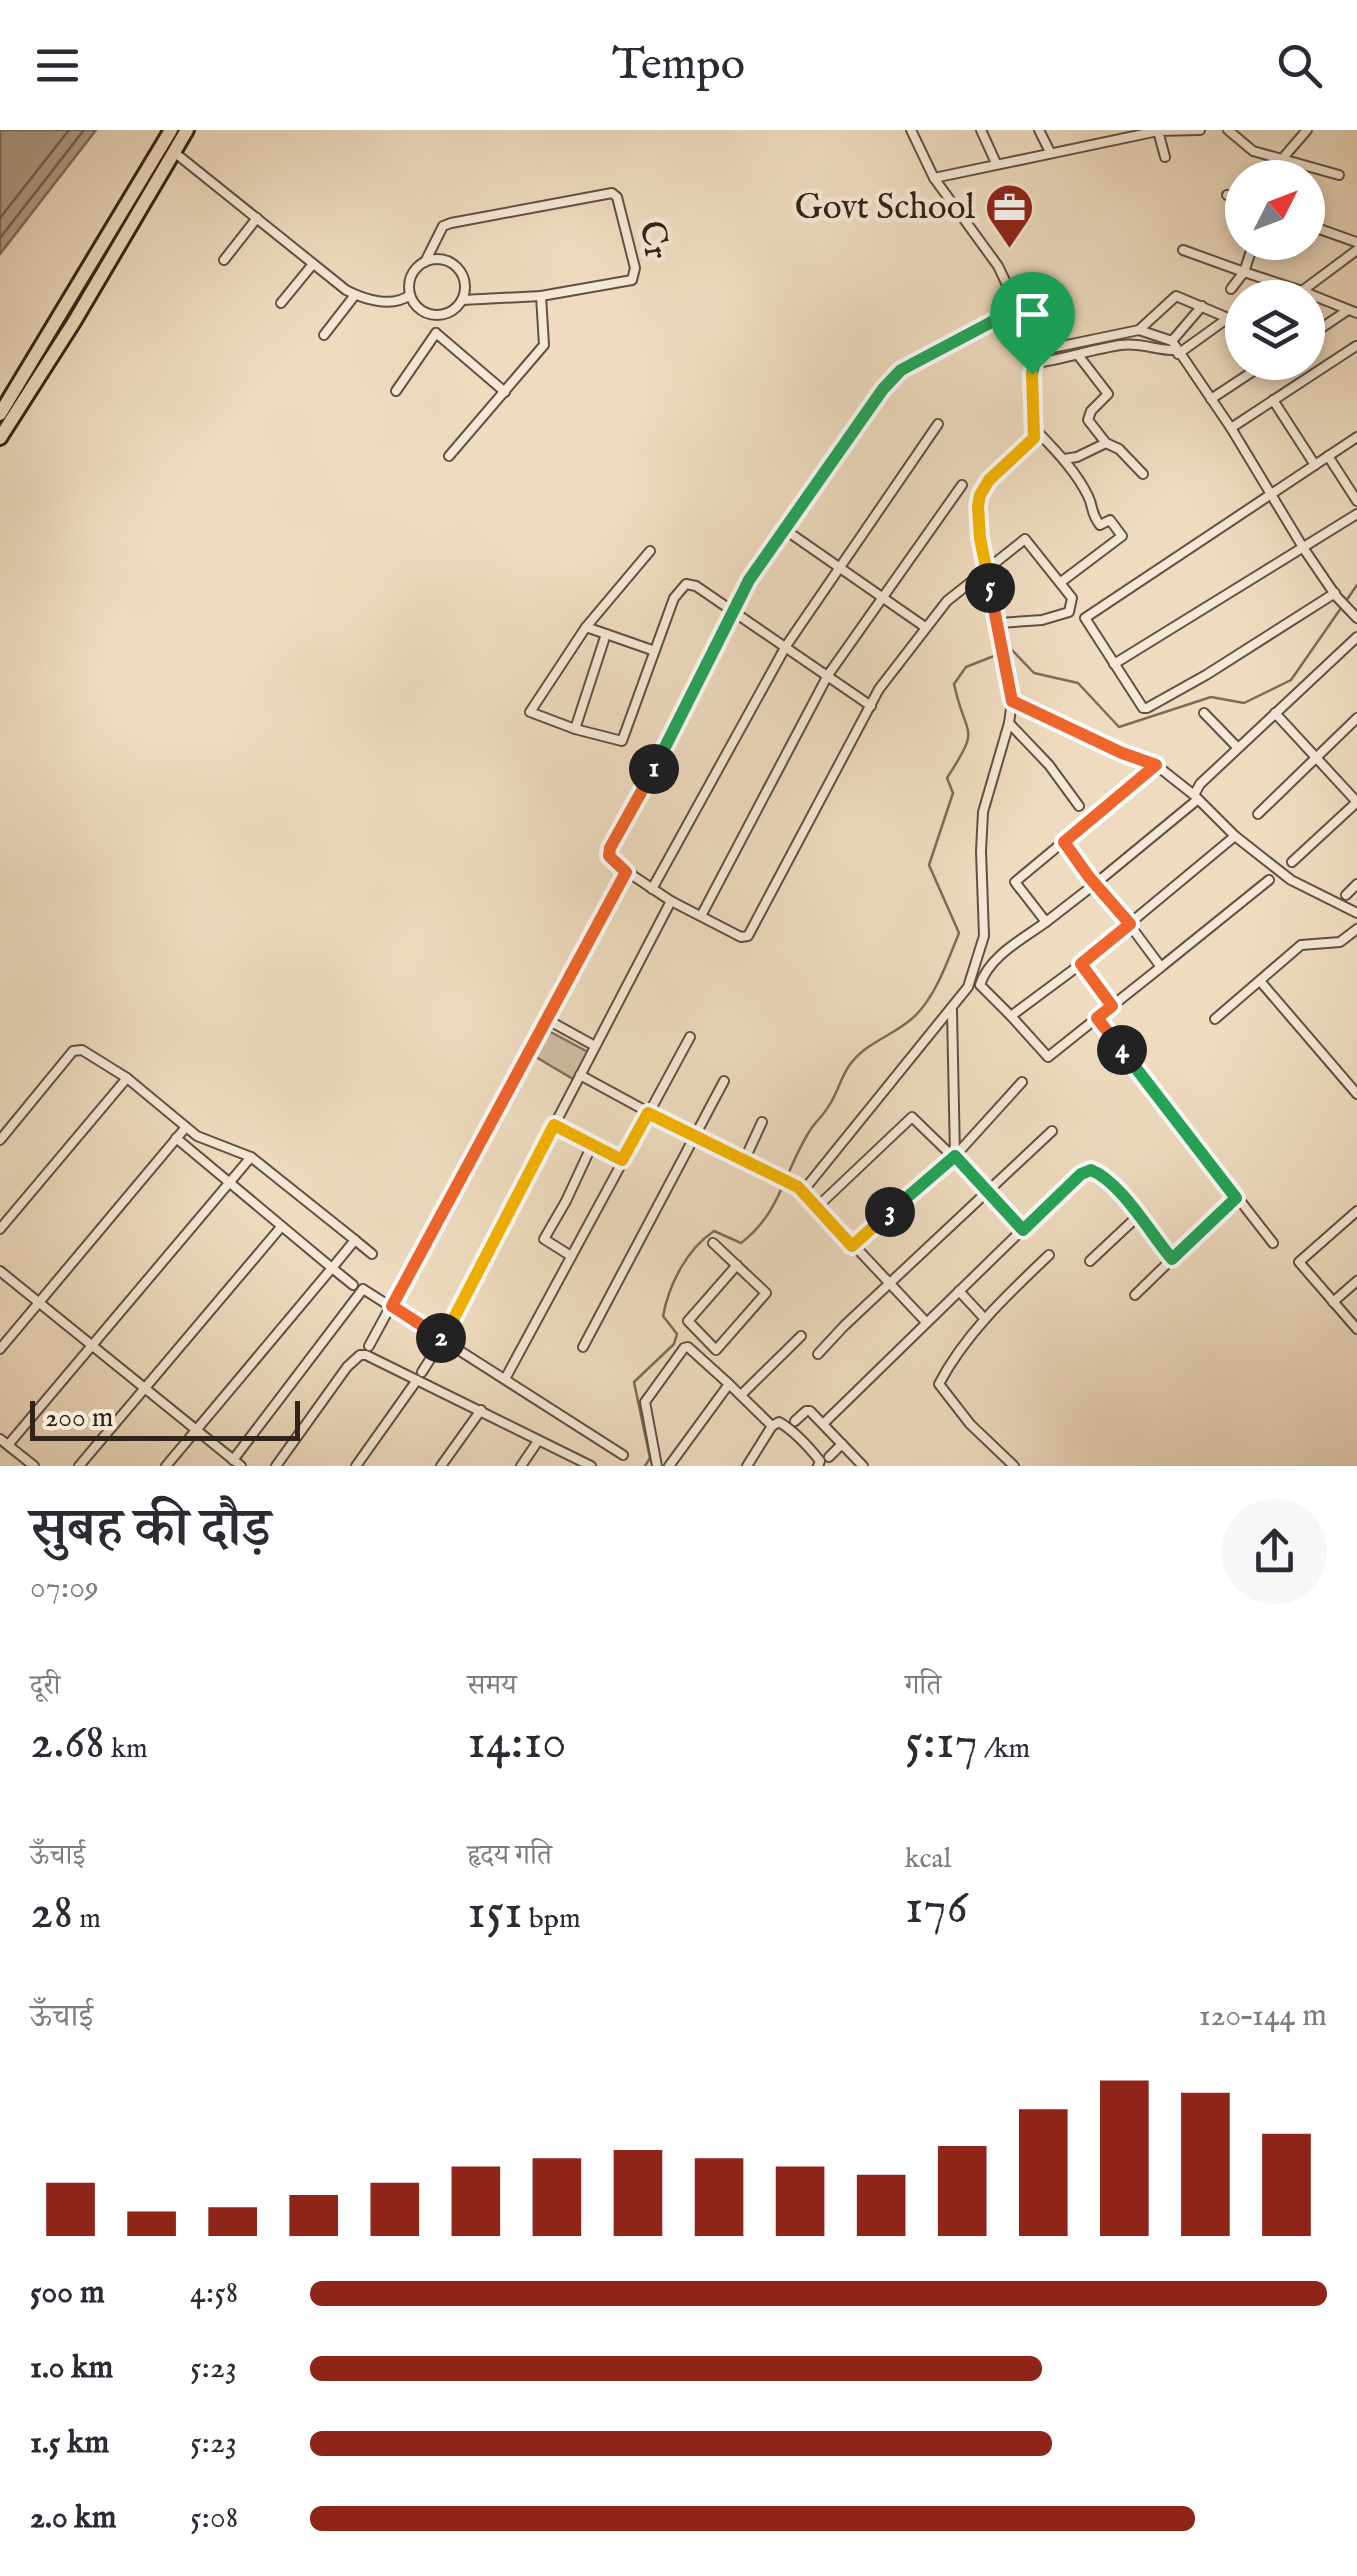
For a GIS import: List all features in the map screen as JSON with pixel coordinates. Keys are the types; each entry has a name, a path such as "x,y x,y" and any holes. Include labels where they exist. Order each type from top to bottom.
{"main road":[{"path":"0,438 74,322 168,148 170,130"},
{"path":"0,414 168,148 187,130"}],"street":[{"path":"803,1191 968,987 984,936 983,812 1012,701 978,517 980,495 989,480 1034,438 1032,392 1036,363 1018,308 998,266 934,178 911,130"},
{"path":"981,130 996,163"},
{"path":"1039,130 1050,152"},
{"path":"1096,130 1102,142"},
{"path":"934,178 1155,131 1200,130"},
{"path":"1228,130 1253,150 1339,175"},
{"path":"1282,159 1308,130"},
{"path":"1155,131 1165,157"},
{"path":"168,148 356,295 394,302 410,295"},
{"name":"Cr","path":"425,262 443,226 451,223 614,194 635,268 632,280 541,296 462,300"},
{"path":"224,260 257,218"},
{"path":"1325,230 1356,242"},
{"path":"1184,250 1264,280"},
{"path":"1317,280 1357,251"},
{"path":"444,260 459,270 465,288 462,300 448,313 435,315 417,307 410,295 411,276 425,262 444,260"},
{"path":"1237,280 1248,260"},
{"path":"281,303 313,264"},
{"path":"324,335 356,295"},
{"path":"449,456 544,345 541,296"},
{"path":"1033,352 1140,330 1176,296 1225,317"},
{"path":"1325,303 1353,312"},
{"path":"1175,348 1202,306"},
{"path":"998,622 1042,620 1069,612 1072,598 1025,539 947,601 870,706 753,931 741,936 671,901 609,856 749,580 855,426 901,370 1018,308"},
{"path":"1325,327 1353,312"},
{"path":"396,392 436,332 435,315"},
{"path":"1036,363 1138,344 1165,350 1175,348 1225,320"},
{"path":"1140,330 1175,348 1231,428 1304,549 1357,618"},
{"path":"436,332 505,392"},
{"path":"1231,428 1356,346"},
{"path":"1078,355 1108,394 1091,411 1088,420 1106,442 1119,449 1143,474"},
{"path":"1211,398 1239,380"},
{"path":"1272,400 1315,465"},
{"path":"652,890 786,646 938,424"},
{"path":"1036,430 1064,459 1090,500 1090,514 1100,525 1110,520 1122,536 1061,582"},
{"path":"1336,594 1152,707 1143,708 1085,618 1357,436"},
{"path":"1064,459 1106,442"},
{"path":"1328,456 1357,501"},
{"path":"701,916 828,675 962,484"},
{"path":"1114,664 1357,514"},
{"path":"784,529 925,628"},
{"path":"650,551 581,630 566,661 530,708 534,715 622,741 652,650 674,598 686,584 696,586 870,706"},
{"path":"586,627 652,650"},
{"path":"574,729 606,634"},
{"path":"1269,880 1048,1057 980,986 996,958 1095,884 1357,637"},
{"path":"1012,701 1156,765 1196,792 1235,836 1291,880 1357,913"},
{"path":"1204,712 1238,748"},
{"path":"1275,713 1357,802 1292,862"},
{"path":"1258,814 1357,718"},
{"path":"1009,722 1049,765 1079,806"},
{"path":"1046,922 1015,882 1156,765"},
{"path":"1011,1016 1081,964 1235,836"},
{"path":"1064,842 1161,967"},
{"path":"369,1346 626,872"},
{"path":"1346,894 1357,884"},
{"path":"356,1466 443,1339 671,901"},
{"path":"1215,1019 1301,945 1340,942 1357,929"},
{"path":"1081,964 1112,1006"},
{"path":"1260,981 1357,1094"},
{"path":"952,1011 955,1156"},
{"path":"1097,1018 1273,1243"},
{"path":"546,1020 595,1046"},
{"path":"505,1379 690,1037"},
{"path":"0,1140 73,1051 82,1050 127,1078 210,1143 251,1157 372,1254"},
{"path":"580,1075 694,1138 803,1191 926,1322"},
{"path":"0,1229 127,1078"},
{"path":"582,1347 724,1082"},
{"path":"852,1246 955,1156 1022,1082"},
{"path":"816,1208 909,1118 914,1118 1023,1230"},
{"path":"744,1162 762,1122"},
{"path":"554,1125 622,1160"},
{"path":"0,1349 186,1127"},
{"path":"818,1354 1052,1132"},
{"path":"176,1138 353,1285"},
{"path":"571,1256 544,1239 592,1145"},
{"path":"34,1466 4,1442 251,1157"},
{"path":"823,1424 1081,1174 1091,1170 1103,1176 1172,1259"},
{"path":"1134,1295 1236,1198"},
{"path":"1357,1211 1298,1262 1357,1329"},
{"path":"1090,1261 1138,1216"},
{"path":"79,1466 280,1227"},
{"path":"166,1466 356,1240"},
{"path":"713,1243 766,1293"},
{"path":"1014,1466 970,1424 939,1384 951,1360 986,1319 1050,1255"},
{"path":"716,1350 688,1321 737,1265"},
{"path":"0,1271 241,1466"},
{"path":"1333,1302 1357,1281"},
{"path":"705,1362 775,1283"},
{"path":"232,1460 358,1292 369,1291 623,1455"},
{"path":"958,1291 986,1319"},
{"path":"741,1394 800,1336"},
{"path":"657,1466 645,1402 684,1348 688,1347 705,1362 772,1426"},
{"path":"276,1466 360,1355 419,1376 591,1466"},
{"path":"670,1466 729,1384"},
{"path":"440,1466 481,1410"},
{"path":"795,1420 808,1410 863,1466"},
{"path":"747,1466 772,1426 779,1422 814,1453 820,1461 818,1466"},
{"path":"521,1466 538,1441"},
{"path":"829,1457 842,1444"}],"shaded area":[{"path":"545,1029 588,1052 573,1079 531,1054"}],"water":[{"path":"0,130 96,130 0,254"}],"waterway":[{"path":"1007,651 1011,649 1034,673 1078,683 1119,727 1211,697 1244,703 1291,680 1357,585"},
{"path":"645,1466 650,1458 634,1382 674,1344 677,1334 663,1316 681,1268 695,1247 714,1231 741,1243 765,1219 801,1146 831,1102 849,1066 864,1050 916,1015 946,965 959,933 929,865 953,793 947,778 968,739 954,684 966,667 999,654"}],"place":[{"name":"Govt School","path":"1010,250"}],"route":[{"path":"1018,308 1036,363 1032,374 1034,438 989,480 978,506 980,538 1012,701 1156,765 1064,842 1130,924 1081,964 1112,1006 1097,1018 1236,1198 1172,1259 1096,1170 1081,1174 1023,1230 955,1156 852,1246 798,1187 648,1113 622,1160 554,1125 443,1339 392,1306 626,872 609,856 610,848 650,778 749,580 846,439 901,370 1018,308"}]}
